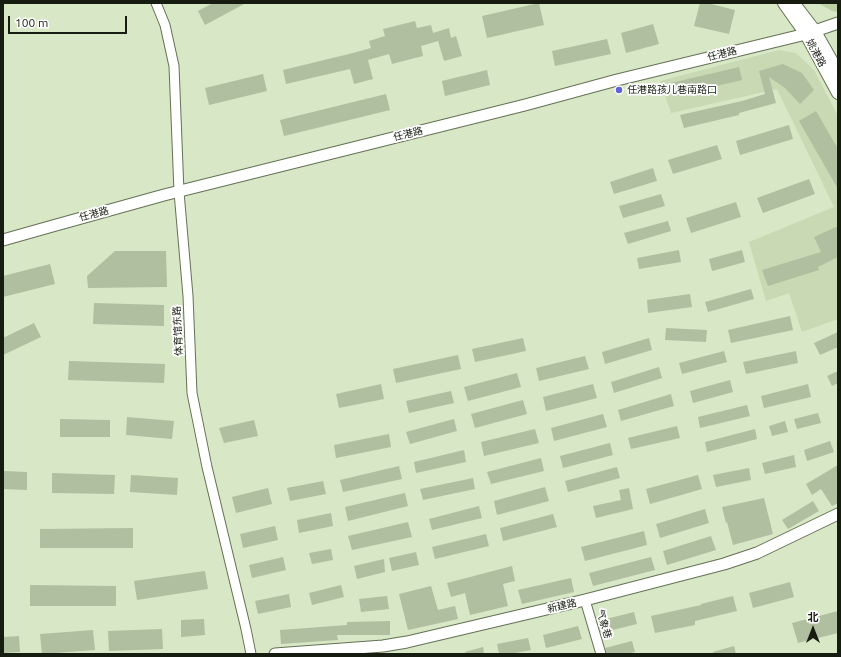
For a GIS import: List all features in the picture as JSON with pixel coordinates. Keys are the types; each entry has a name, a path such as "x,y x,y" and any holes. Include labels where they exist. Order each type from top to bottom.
{"main road":[{"path":"784,3 810,32"},
{"path":"793,3 810,32"},
{"name":"姚港路","path":"810,32 838,72"},
{"name":"姚港路","path":"810,32 838,93"}],"street":[{"name":"体育馆东路","path":"156,3 165,24 174,66 179,192 188,296 192,393 207,467 251,654"},
{"name":"任港路","path":"3,240 164,195 810,32 838,22"},
{"name":"新建路","path":"276,654 383,646 407,642 585,600 724,564 757,553 838,514"},
{"name":"气象巷","path":"585,600 601,654"}],"shaded area":[{"path":"818,3 838,3 838,12 832,11"},
{"path":"779,50 796,53 814,70 838,116 838,319 802,332 789,293 766,301 749,242 834,207 777,89 671,113 660,81"}],"building":[{"path":"213,3 246,3 205,25 198,11"},
{"path":"539,3 544,25 487,38 482,16"},
{"path":"700,3 707,3 735,10 729,34 694,26"},
{"path":"415,21 417,28 431,25 433,33 449,28 451,38 456,36 462,56 444,61 438,41 421,46 423,56 392,64 389,54 368,60 373,79 354,84 350,69 286,84 283,70 371,48 369,41 385,36 383,29"},
{"path":"653,24 659,44 626,53 621,33"},
{"path":"607,39 611,54 555,66 552,51"},
{"path":"783,64 802,73 814,90 800,104 785,88 769,77 776,103 739,113 739,115 684,128 680,115 742,101 765,94 759,71"},
{"path":"739,67 742,80 674,96 671,83"},
{"path":"487,70 490,85 445,96 442,81"},
{"path":"263,74 267,91 209,105 205,88"},
{"path":"386,94 390,110 284,136 280,120"},
{"path":"816,111 838,149 838,189 799,121"},
{"path":"789,125 793,139 740,155 736,141"},
{"path":"717,145 722,159 673,174 668,160"},
{"path":"653,168 657,181 614,194 610,182"},
{"path":"809,179 815,194 763,213 757,198"},
{"path":"661,194 665,206 623,218 619,206"},
{"path":"736,202 741,217 691,233 686,218"},
{"path":"668,221 671,231 628,244 624,233"},
{"path":"838,226 838,257 818,267 819,270 768,286 762,270 821,252 814,237"},
{"path":"679,250 681,262 639,269 637,258"},
{"path":"742,250 745,262 712,271 709,259"},
{"path":"115,251 166,251 167,287 88,288 87,276"},
{"path":"50,264 55,284 3,297 3,276"},
{"path":"751,289 754,299 708,312 705,302"},
{"path":"690,294 692,307 648,313 647,300"},
{"path":"94,303 164,305 164,326 93,324"},
{"path":"790,316 793,330 731,343 728,330"},
{"path":"34,323 41,337 3,355 3,338"},
{"path":"666,328 707,330 706,342 665,340"},
{"path":"838,332 838,347 820,355 814,343"},
{"path":"523,338 526,351 475,362 472,349"},
{"path":"649,338 652,350 605,364 602,352"},
{"path":"724,351 727,362 682,374 679,363"},
{"path":"796,351 798,363 746,374 743,362"},
{"path":"458,355 461,369 396,383 393,369"},
{"path":"585,356 589,369 539,381 536,368"},
{"path":"69,361 165,364 164,383 68,380"},
{"path":"659,367 662,378 614,393 611,382"},
{"path":"838,371 838,383 832,386 827,376"},
{"path":"517,373 521,387 468,401 464,387"},
{"path":"730,380 733,392 693,403 690,391"},
{"path":"381,384 384,399 339,408 336,394"},
{"path":"593,384 597,398 546,411 543,397"},
{"path":"808,384 811,397 764,408 761,396"},
{"path":"451,391 454,403 409,413 406,401"},
{"path":"671,394 674,406 621,421 618,410"},
{"path":"523,400 527,414 475,428 471,414"},
{"path":"747,405 750,416 700,428 698,417"},
{"path":"818,413 821,423 797,429 794,419"},
{"path":"603,414 607,427 554,441 551,428"},
{"path":"127,417 174,421 172,439 126,435"},
{"path":"60,419 110,420 110,437 60,437"},
{"path":"454,419 457,431 410,444 406,432"},
{"path":"254,420 258,436 224,443 219,428"},
{"path":"785,421 788,432 772,436 769,426"},
{"path":"677,426 680,438 631,449 628,438"},
{"path":"535,429 539,443 484,456 481,442"},
{"path":"755,429 757,439 707,452 705,442"},
{"path":"389,434 391,447 336,458 334,445"},
{"path":"830,441 834,452 807,461 804,450"},
{"path":"610,443 613,455 563,468 560,456"},
{"path":"464,450 466,462 416,473 414,462"},
{"path":"794,455 796,467 765,474 762,463"},
{"path":"541,458 544,471 491,484 487,472"},
{"path":"838,465 838,503 832,506 821,489 812,495 806,484"},
{"path":"399,466 402,479 343,492 340,480"},
{"path":"617,467 620,478 568,492 565,481"},
{"path":"749,468 751,480 716,487 713,475"},
{"path":"3,471 27,472 27,490 3,489"},
{"path":"52,473 115,475 114,494 52,493"},
{"path":"131,475 178,478 177,495 130,492"},
{"path":"698,475 702,489 650,504 646,489"},
{"path":"473,478 475,489 423,500 420,489"},
{"path":"323,481 326,494 290,501 287,488"},
{"path":"545,487 549,501 497,515 494,501"},
{"path":"268,488 272,504 236,513 232,497"},
{"path":"629,488 633,509 596,518 593,506 621,500 619,490"},
{"path":"405,493 408,506 348,521 345,507"},
{"path":"764,498 773,534 733,545 722,507"},
{"path":"813,501 819,511 788,529 782,520"},
{"path":"479,506 482,518 432,530 429,519"},
{"path":"705,509 709,523 660,538 656,524"},
{"path":"331,513 333,526 299,533 297,520"},
{"path":"553,514 557,527 503,541 500,528"},
{"path":"408,522 412,537 352,550 348,536"},
{"path":"275,526 278,540 243,548 240,534"},
{"path":"133,528 133,548 40,548 40,529"},
{"path":"644,531 647,545 585,561 581,547"},
{"path":"486,534 489,546 435,559 432,547"},
{"path":"711,536 716,550 667,565 663,551"},
{"path":"331,549 333,560 312,564 309,553"},
{"path":"416,552 419,565 392,571 389,558"},
{"path":"283,557 286,570 252,578 249,565"},
{"path":"651,557 655,570 593,586 589,573"},
{"path":"384,559 385,572 357,579 354,566"},
{"path":"512,566 515,581 503,584 508,606 470,615 465,593 451,597 447,583"},
{"path":"205,571 208,589 137,600 134,581"},
{"path":"571,578 574,592 522,604 518,590"},
{"path":"790,582 794,597 753,608 749,593"},
{"path":"30,585 116,586 116,606 30,606"},
{"path":"341,585 344,597 312,605 309,593"},
{"path":"431,586 438,610 455,606 458,619 408,630 399,594"},
{"path":"289,594 291,607 258,614 255,601"},
{"path":"387,596 389,609 361,612 359,599"},
{"path":"733,596 737,611 695,621 695,625 655,633 651,616"},
{"path":"838,611 838,633 798,643 792,623"},
{"path":"634,612 637,624 601,633 598,621"},
{"path":"204,619 205,635 181,637 181,620"},
{"path":"390,621 390,635 337,635 338,640 281,644 280,630 347,625 347,622"},
{"path":"578,626 582,639 546,648 543,635"},
{"path":"162,629 163,649 109,651 108,631"},
{"path":"93,630 95,650 42,654 40,634"},
{"path":"19,636 20,652 3,653 3,637"},
{"path":"528,638 531,650 510,654 499,654 497,644"},
{"path":"632,641 635,652 626,654 607,654 605,648"},
{"path":"734,646 736,654 713,654 713,652"},
{"path":"483,647 484,654 466,654 465,652"}],"place":[{"name":"任港路孩儿巷南路口","path":"619,90"}]}
